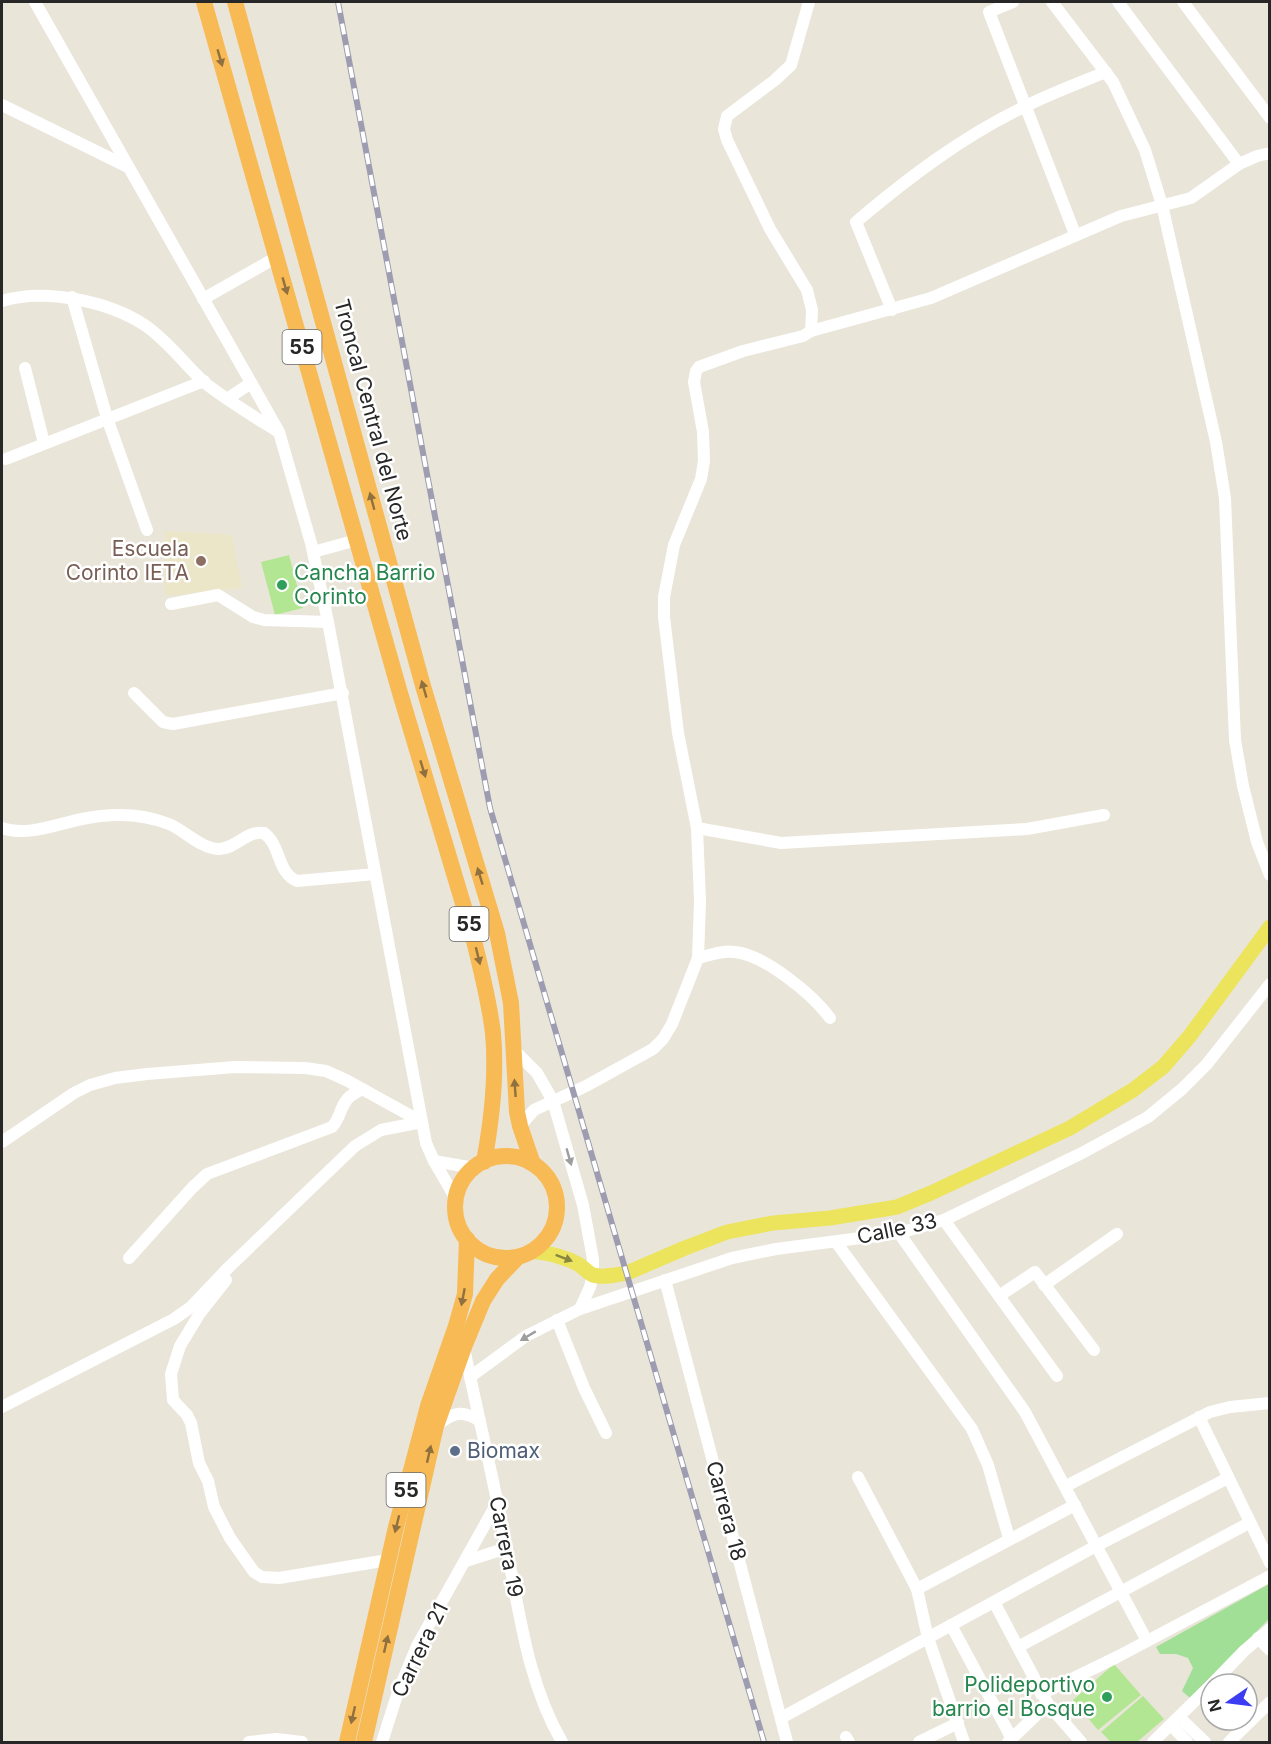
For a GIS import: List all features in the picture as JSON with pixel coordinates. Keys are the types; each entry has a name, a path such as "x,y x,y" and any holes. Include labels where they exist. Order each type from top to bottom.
{"highway":[{"name":"55","path":"204,2 400,693 473,937 487,995 492,1032 494,1089 491,1124 479,1165 462,1182 456,1199 457,1220 467,1239 465,1294 428,1406 388,1560 347,1743"},
{"name":"Troncal Central del Norte","path":"235,2 423,686 497,933 508,983 514,1050 514,1091 520,1126 533,1164"},
{"path":"479,1165 509,1156 533,1164"},
{"name":"55","path":"364,1743 436,1425 464,1347 490,1288 504,1270 547,1238 552,1229 557,1209 553,1188 548,1179 533,1164"},
{"path":"467,1239 486,1254 502,1258 525,1254"}],"main road":[{"path":"525,1254 548,1253 564,1257 593,1275 627,1273 728,1232 773,1223 830,1218 897,1207 931,1193 1070,1128 1133,1090 1163,1067 1189,1037 1269,927"}],"street":[{"path":"35,2 279,432 313,552 343,693 426,1143 456,1199"},
{"path":"809,2 791,64 775,80 727,116 724,129 727,140 770,229 807,290 812,310 811,331"},
{"path":"1013,2 989,12 1075,234"},
{"path":"1052,2 1106,72 1145,150 1162,205 1216,442 1225,498 1235,740 1257,842 1269,875"},
{"path":"1118,2 1239,164"},
{"path":"1183,2 1269,118"},
{"path":"892,310 856,222 937,158 980,131 1025,106 1106,72"},
{"path":"2,105 129,168"},
{"path":"520,1126 534,1110 586,1086 653,1049 663,1039 672,1024 698,958 700,901 697,828 678,733 664,617 664,597 674,545 701,479 704,461 703,432 695,375 699,367 743,351 803,336 811,331 931,298 1121,216 1191,198 1239,164 1269,153"},
{"path":"203,299 277,258"},
{"path":"2,302 35,297 72,297 117,311 146,326 170,346 204,381 227,399 279,432"},
{"path":"72,297 107,418 147,530"},
{"path":"25,368 44,443"},
{"path":"6,459 204,381"},
{"path":"227,399 251,383"},
{"path":"313,552 357,540"},
{"path":"171,604 218,595 253,617 264,620 328,622"},
{"path":"134,693 163,722 172,724 343,693"},
{"path":"2,828 19,831 113,813 169,824 215,849 230,846 254,833 264,833 272,841 286,873 297,881 375,874"},
{"path":"697,828 781,843 1027,829 1104,815"},
{"path":"698,958 734,951 758,960 798,986 820,1005 830,1018"},
{"name":"Calle 33","path":"470,1377 497,1356 556,1320 580,1309 732,1258 899,1233 944,1220 1082,1153 1148,1117 1182,1089 1207,1064 1269,984"},
{"path":"514,1050 537,1073 553,1101 583,1205 593,1259 593,1275 586,1299 580,1309"},
{"path":"2,1142 74,1093 90,1085 126,1077 235,1067 305,1068 326,1071 422,1122"},
{"path":"129,1258 207,1174 332,1127 340,1117 348,1098 362,1089"},
{"path":"2,1407 174,1319 190,1307 355,1146 381,1130 422,1122"},
{"path":"434,1161 479,1165"},
{"path":"944,1220 1057,1376"},
{"path":"899,1233 1025,1412 1147,1641"},
{"path":"1044,1285 1117,1234"},
{"path":"836,1242 972,1429 988,1465 1009,1538"},
{"path":"239,1258 231,1274 200,1313 180,1346 171,1374 173,1400 187,1415 191,1424 199,1463 208,1481 214,1507 220,1520 254,1572 262,1577 279,1578 388,1560"},
{"path":"999,1296 1035,1272 1094,1350"},
{"name":"Carrera 18","path":"665,1280 787,1743"},
{"path":"556,1320 584,1388 606,1433"},
{"name":"Carrera 19","path":"464,1347 507,1548 524,1644 538,1693 562,1743"},
{"path":"1066,1486 1199,1417 1230,1407 1269,1403"},
{"path":"436,1425 451,1414 461,1413 471,1415 480,1421"},
{"path":"1199,1417 1269,1563"},
{"path":"858,1477 917,1589 928,1638 964,1743"},
{"path":"781,1718 1096,1546 1228,1478"},
{"name":"Carrera 21","path":"382,1743 398,1692 417,1647 497,1503"},
{"path":"917,1589 1009,1538 1075,1505"},
{"path":"1018,1647 1249,1523"},
{"path":"466,1561 507,1548"},
{"path":"951,1625 1010,1741 1045,1699 1269,1576"},
{"path":"994,1602 1045,1699 1082,1743"},
{"path":"1223,1672 1269,1629"},
{"path":"1258,1638 1269,1650"},
{"path":"1153,1743 1199,1696"},
{"path":"1229,1743 1269,1702"},
{"path":"1175,1721 1187,1743"},
{"path":"1175,1721 1205,1743"},
{"path":"920,1743 958,1723"},
{"path":"249,1743 276,1739 302,1743"}],"shaded area":[{"name":"Escuela Corinto IETA","path":"165,531 232,535 242,588 165,596"}],"green space":[{"name":"Cancha Barrio Corinto","path":"289,555 303,608 275,615 261,562"},
{"path":"1269,1584 1269,1619 1216,1672 1199,1672 1199,1689 1190,1698 1182,1691 1193,1668 1188,1658 1176,1654 1160,1654 1156,1647"},
{"name":"Polideportivo barrio el Bosque","path":"1114,1664 1141,1695 1098,1730 1073,1700"},
{"path":"1143,1696 1164,1719 1137,1742 1111,1742 1101,1732"}],"railway":[{"path":"338,2 490,808 764,1742"}],"place":[{"name":"Escuela Corinto IETA","path":"201,561"},
{"name":"Cancha Barrio Corinto","path":"282,585"},
{"name":"Biomax","path":"455,1451"},
{"name":"Polideportivo barrio el Bosque","path":"1107,1697"}]}
